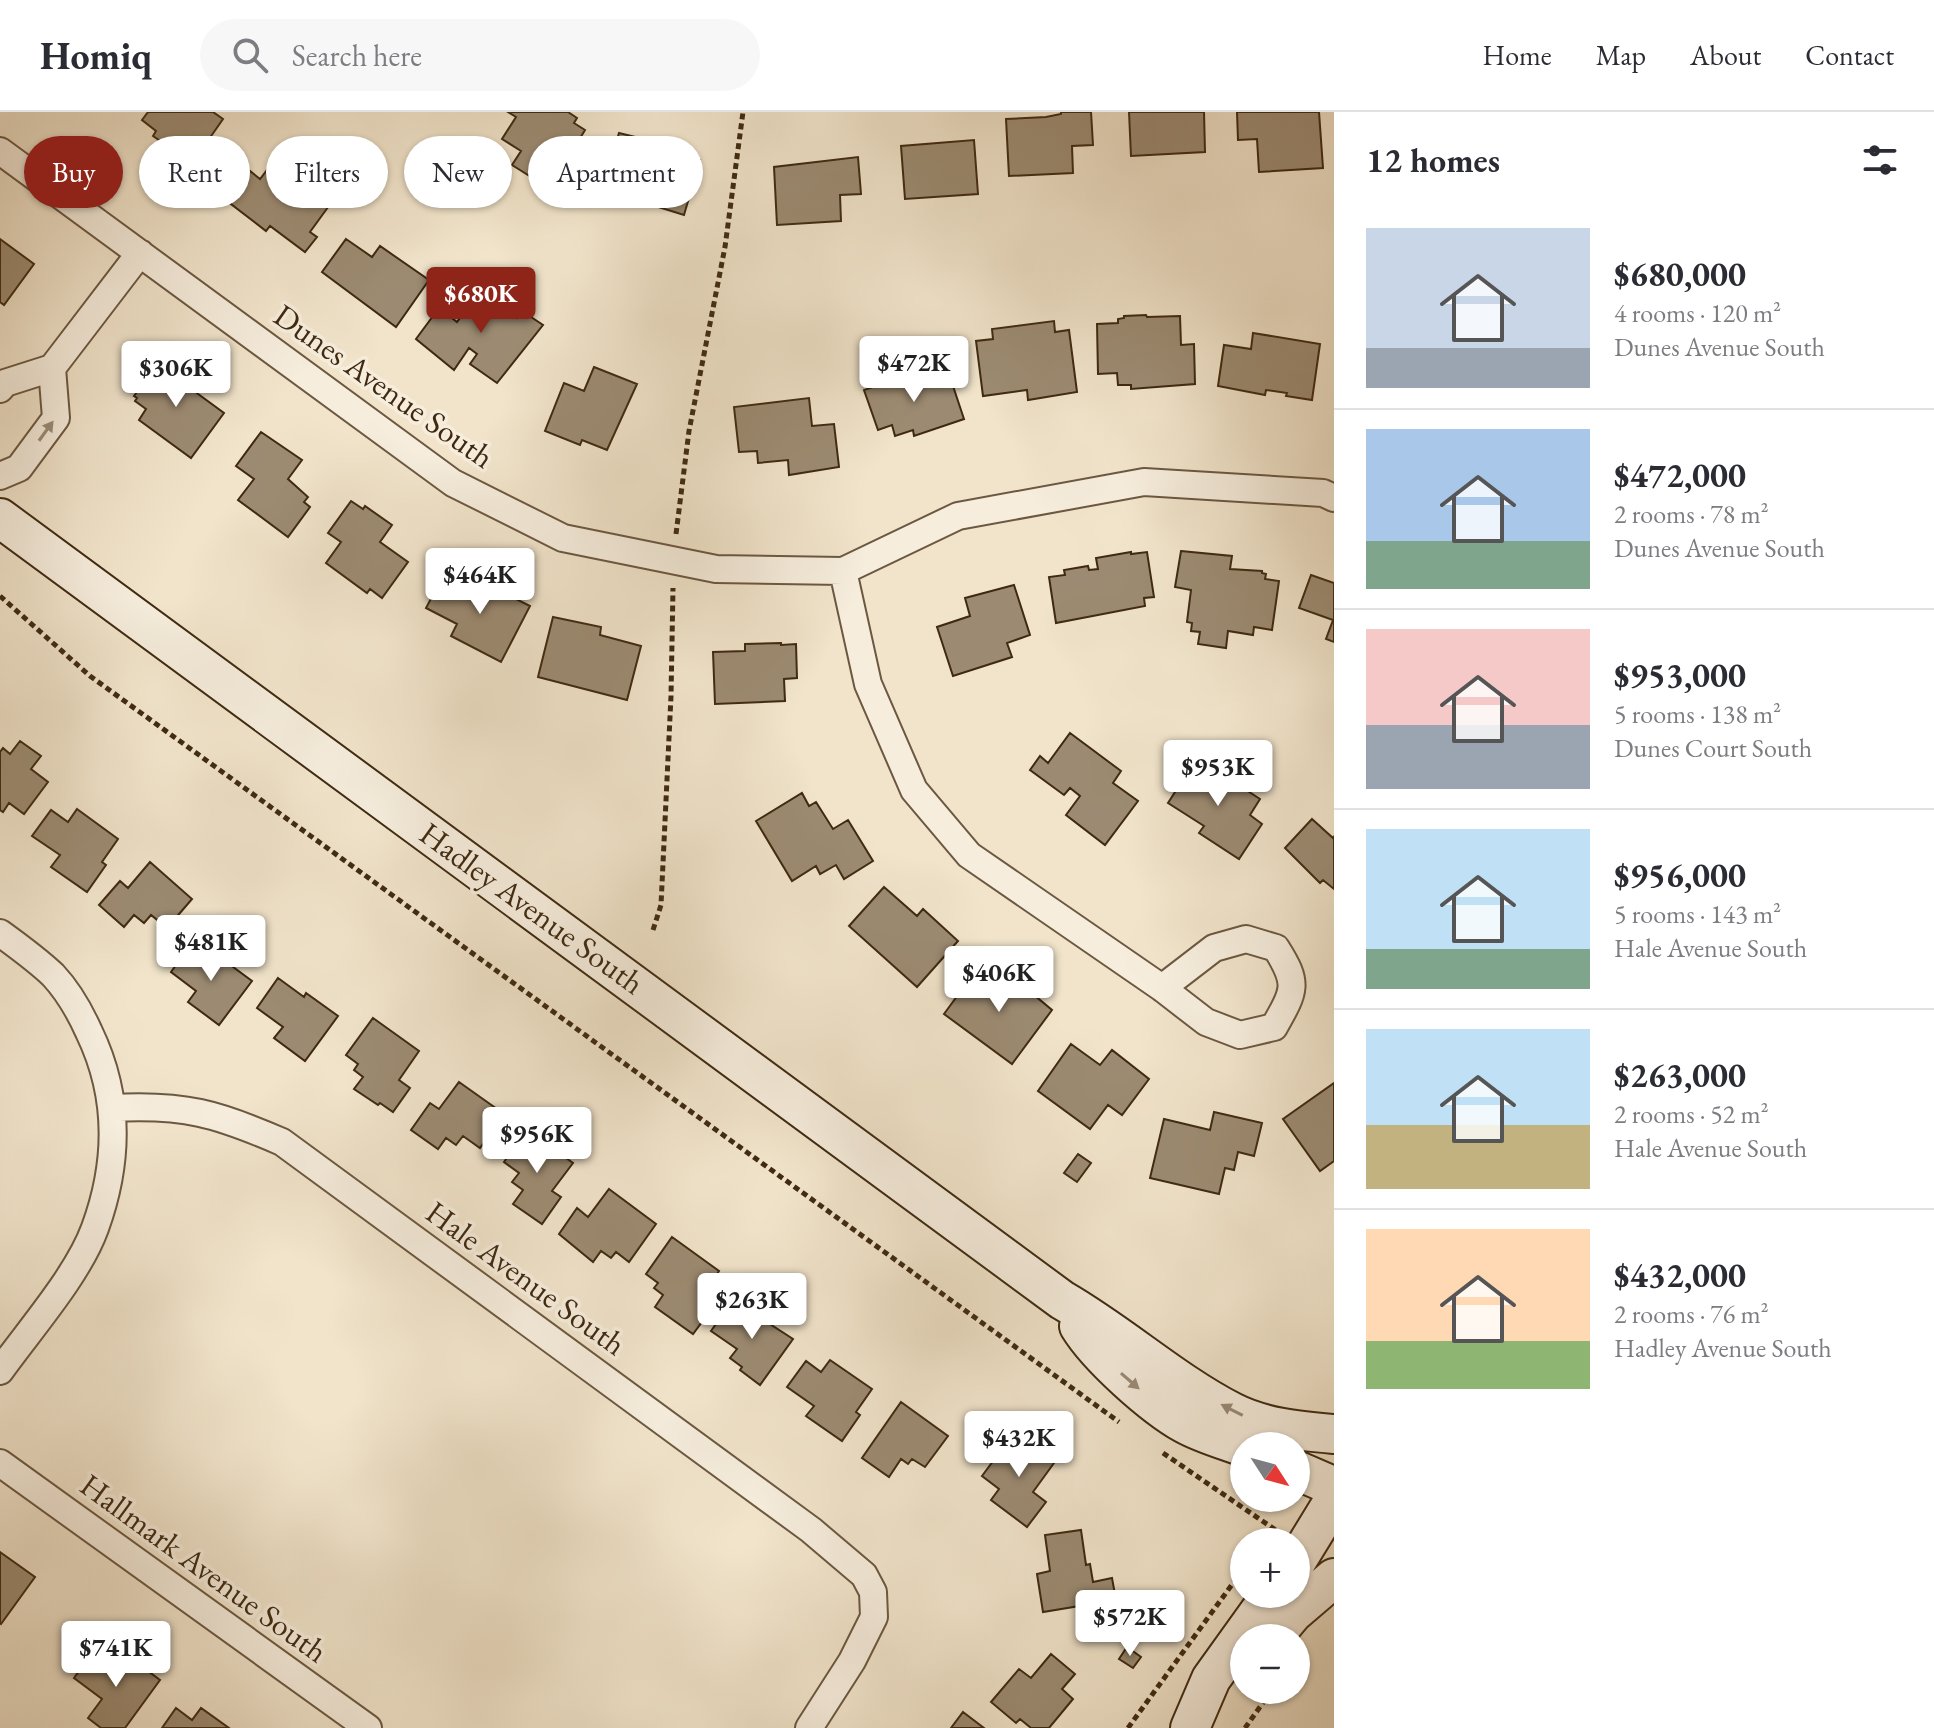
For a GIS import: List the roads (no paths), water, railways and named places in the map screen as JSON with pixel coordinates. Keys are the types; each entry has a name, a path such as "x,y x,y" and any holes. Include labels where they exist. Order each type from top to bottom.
{"street":[{"name":"Dunes Avenue South","path":"0,151 453,483 563,538 716,569 843,571 958,516 1144,482 1323,493 1334,498"},
{"path":"0,389 5,383 52,368 140,253"},
{"path":"0,476 19,468 56,418 52,368"},
{"name":"Hadley Avenue South","path":"0,518 1062,1300 1102,1323 1176,1377 1233,1412 1270,1426 1334,1434"},
{"path":"843,571 868,684 914,790 969,855 1162,988 1206,1022 1240,1035 1274,1027 1289,1001 1293,974 1276,948 1246,939 1214,948 1162,988"},
{"path":"0,933 54,976 79,1010 102,1058 113,1108 110,1174 95,1230 75,1267 0,1371"},
{"name":"Hale Avenue South","path":"113,1108 155,1106 190,1109 236,1122 282,1142 811,1530 866,1578 873,1592 874,1617 852,1661 809,1728"},
{"name":"Hadley Avenue South","path":"1062,1300 1085,1336 1157,1403 1186,1424 1230,1441"},
{"name":"Hallmark Avenue South","path":"0,1463 368,1728"},
{"path":"1307,1528 1334,1491 1310,1478"},
{"path":"1284,1624 1334,1578"},
{"path":"1190,1728 1211,1679 1262,1608"},
{"path":"1190,1728 1230,1687"}]}
